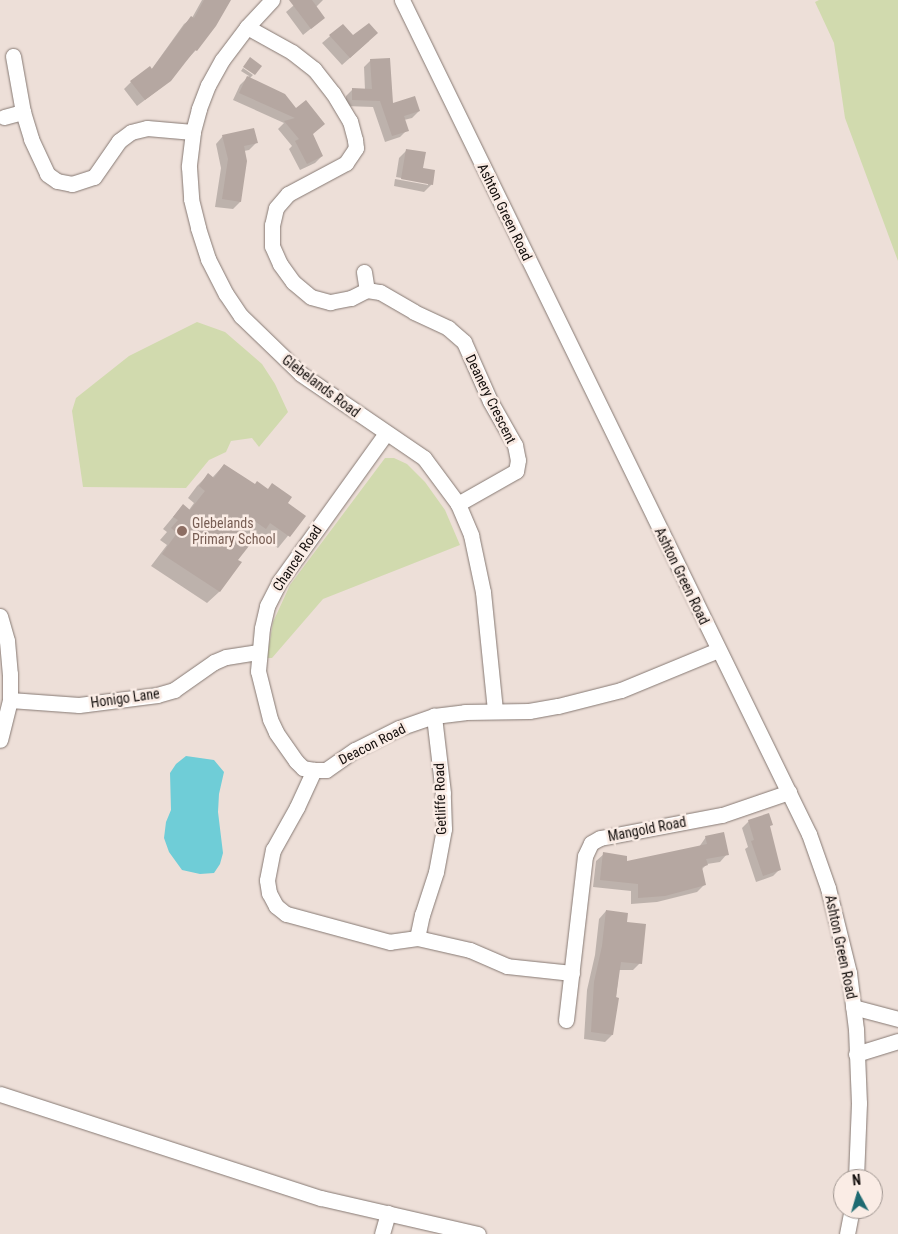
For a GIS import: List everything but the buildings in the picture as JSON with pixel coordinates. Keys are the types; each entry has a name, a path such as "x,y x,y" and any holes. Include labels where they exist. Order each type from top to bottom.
{"street":[{"name":"Ashton Green Road","path":"402,0 809,834 828,888 845,956 853,1007 860,1104 857,1169"},
{"name":"Glebelands Road","path":"270,1 222,60 208,85 193,132 189,167 191,199 198,228 208,259 226,294 241,316 281,357 301,374 424,458 458,504 471,535 483,592 495,710"},
{"path":"247,27 292,52 314,69 333,93 350,121 356,148 346,163 288,194 276,208 272,225 272,246 280,264 293,282 311,297 330,302 350,298 367,290 364,272"},
{"path":"14,56 23,112 31,139 47,174 57,181 65,184 82,183 94,178 119,141 131,132 147,128 193,132"},
{"path":"4,117 23,112"},
{"path":"356,148 371,152"},
{"name":"Deanery Crescent","path":"367,290 380,292 414,312 448,328 464,342 490,400 514,445 518,460 516,471 458,504"},
{"name":"Chancel Road","path":"314,770 303,768 296,761 276,732 260,684 259,652 267,606 279,582 386,433"},
{"path":"0,616 7,641 10,700 0,740"},
{"name":"Deacon Road","path":"314,770 326,770 372,741 399,728 434,716 495,710 529,711 622,690 718,650"},
{"name":"Honigo Lane","path":"10,700 79,704 157,695 174,690 214,662 226,657 259,652"},
{"name":"Getliffe Road","path":"418,938 422,915 436,872 444,829 443,793 434,716"},
{"path":"314,770 297,807 279,837 269,864 267,880 269,893 276,906 286,914 300,920 390,942 418,938 470,950 507,966 572,973"},
{"name":"Mangold Road","path":"566,1020 585,856 588,847 600,838 719,815 789,792"},
{"path":"853,1007 898,1019"},
{"path":"856,1054 898,1041"},
{"path":"0,1094 321,1198 478,1234"},
{"path":"382,1234 388,1213"},
{"path":"847,1234 850,1219"}],"green space":[{"path":"819,0 898,0 898,261 845,118 834,43 815,2"},
{"path":"197,322 225,332 262,364 275,384 288,412 259,447 252,438 231,441 226,452 209,460 186,488 83,487 72,411 76,398 129,356"},
{"path":"385,458 394,458 407,464 425,482 445,510 460,545 323,599 272,658 267,658 273,622 290,585"}],"water":[{"path":"186,756 214,760 224,772 219,794 218,812 223,853 220,864 214,873 200,874 182,870 169,852 164,838 166,822 171,810 170,773 176,764"}],"place":[{"name":"Glebelands Primary School","path":"182,531"}]}
